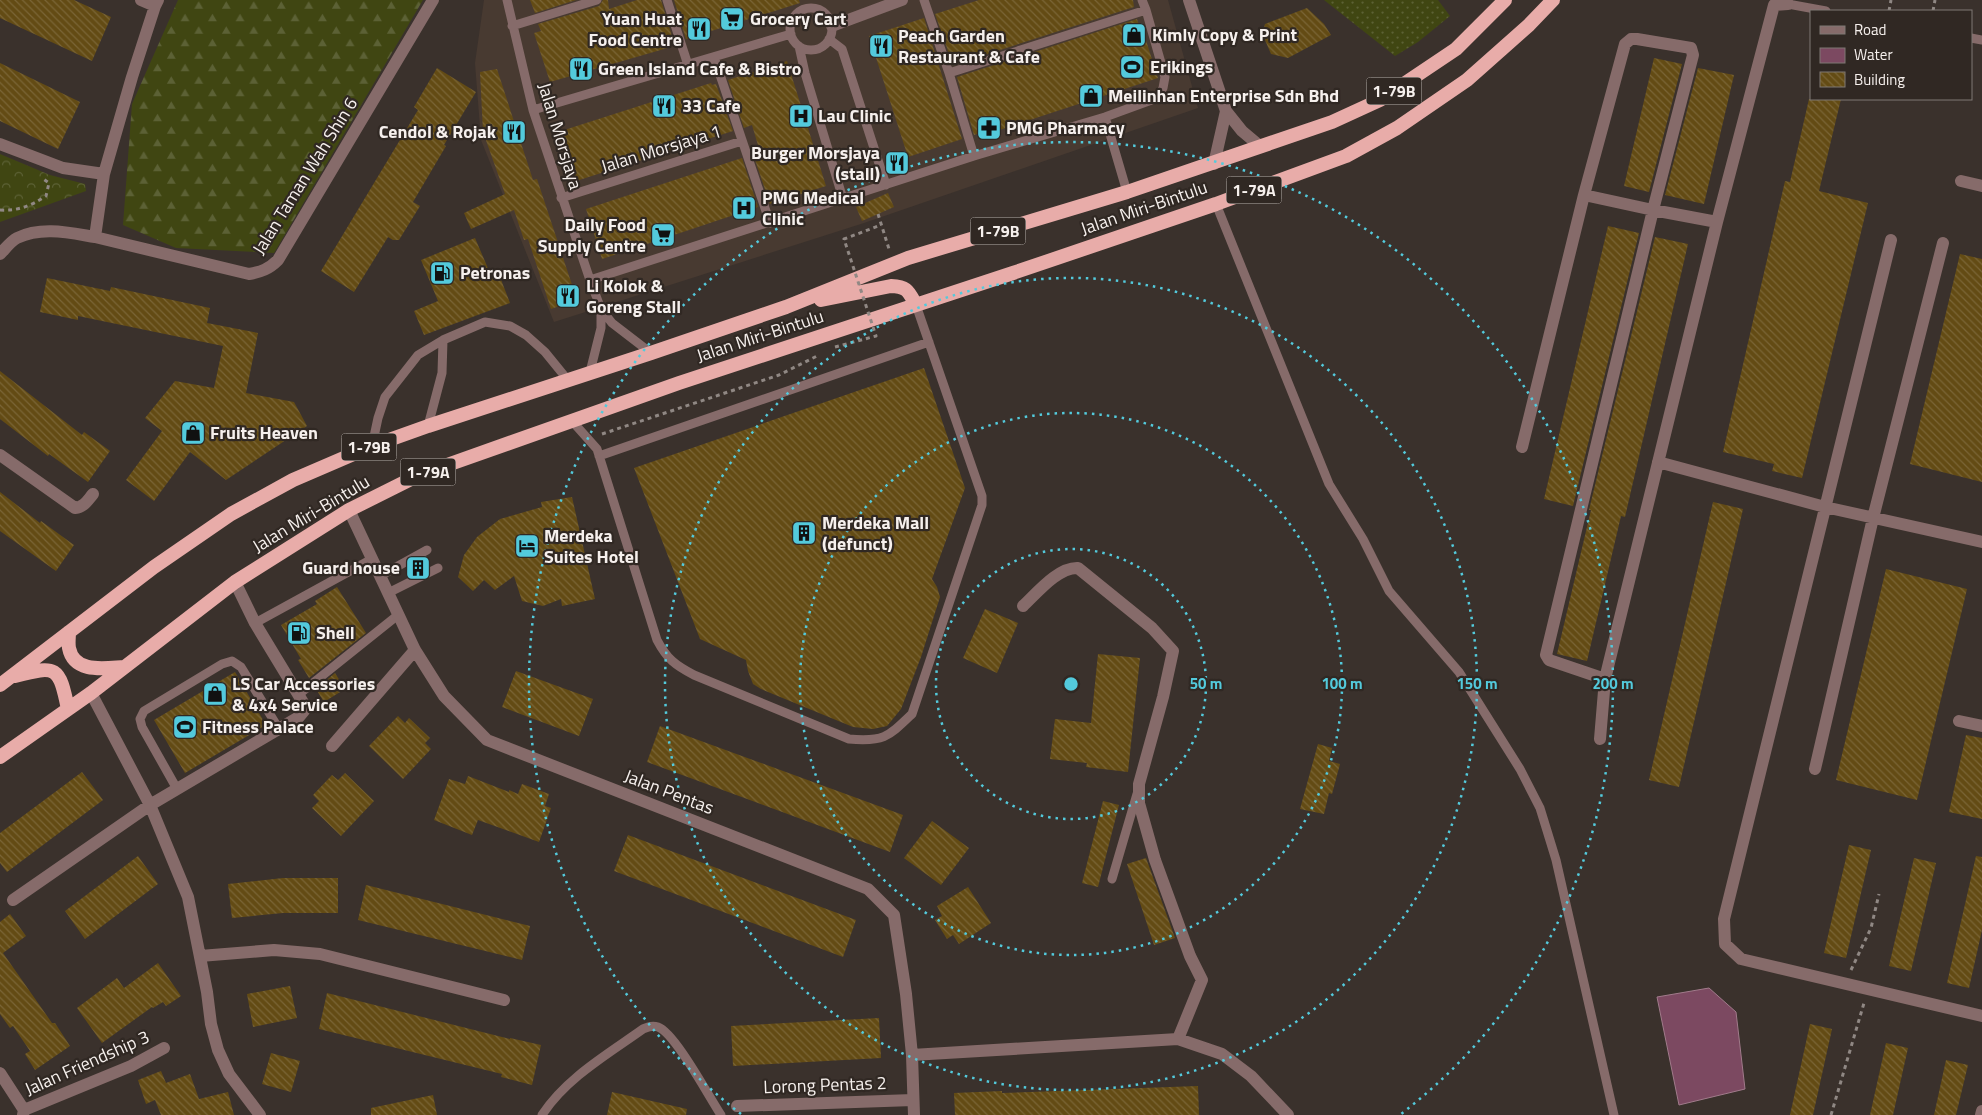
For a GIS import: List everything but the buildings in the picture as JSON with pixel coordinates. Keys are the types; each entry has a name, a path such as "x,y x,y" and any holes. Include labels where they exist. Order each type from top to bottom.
{"highway":[{"name":"Jalan Miri-Bintulu","path":"5,681 154,567 231,514 293,480 372,446 786,307 894,264 1214,164 1332,122 1380,100 1456,49 1505,0"},
{"name":"Jalan Miri-Bintulu","path":"0,757 91,693 235,582 349,510 419,475 678,382 916,305 1216,204 1346,156 1397,128 1467,80 1529,25 1553,0"},
{"path":"786,307 891,286 901,286 907,290 916,305"},
{"path":"69,632 69,648 73,658 83,666 124,668"},
{"path":"5,681 40,670 48,669 55,672 61,679 68,709"}],"street":[{"path":"95,237 104,174 156,3 141,0"},
{"name":"Jalan Taman Wah Shin 6","path":"0,254 16,238 38,231 60,232 95,237 249,274 259,273 269,268 278,260 433,0"},
{"path":"832,26 902,0"},
{"path":"1189,0 1226,111 1242,131 1261,147"},
{"path":"1600,740 1606,679 1717,222 1774,5 1788,4"},
{"path":"1522,447 1584,195 1625,44 1631,39 1637,39 1692,48 1693,55 1653,210 1546,655 1550,660 1606,679"},
{"path":"1214,164 1226,111"},
{"path":"0,144 63,168 104,174"},
{"path":"1961,181 1982,186"},
{"path":"1584,195 1717,222"},
{"path":"1891,240 1724,919 1725,944 1741,959 1982,1016"},
{"path":"1815,769 1873,518 1943,243"},
{"path":"0,455 74,508 80,508 93,494"},
{"path":"1658,462 1825,507 1982,542"},
{"name":"Jalan Pentas","path":"349,510 415,650 444,696 487,740 868,889 894,914 906,994 912,1055 914,1115"},
{"path":"1023,606 1062,572 1070,568 1078,568 1152,628 1173,651 1163,698 1139,784 1139,804 1155,860 1190,956 1202,980 1178,1039"},
{"path":"14,900 150,805 299,717 304,711 304,704 256,623 235,582"},
{"path":"332,746 415,650"},
{"path":"91,693 150,805 188,896 211,1024 218,1050 229,1074 260,1115"},
{"path":"1959,721 1982,726"},
{"path":"200,956 274,950 320,954 504,1000"},
{"path":"912,1055 1178,1039 1222,1054 1251,1076 1288,1115"},
{"name":"Jalan Friendship 3","path":"0,1073 24,1112 131,1066 164,1048"},
{"name":"Lorong Pentas 2","path":"737,1106 914,1100"},
{"path":"1981,1115 1982,1111"}],"lane":[{"name":"Jalan Morsjaya","path":"507,0 533,110 561,198 601,309 612,323 651,353"},
{"path":"512,26 597,0"},
{"path":"667,0 688,65"},
{"path":"924,0 974,156"},
{"path":"590,280 974,156 1105,117 1157,98 1163,88 1165,77 1142,0"},
{"path":"799,46 805,49 819,48 829,39 832,26 826,14 806,4 792,21 791,34 799,46 805,73 843,199"},
{"path":"1788,4 1821,10"},
{"path":"949,74 1146,10"},
{"path":"533,110 791,34"},
{"path":"829,39 842,50 886,185"},
{"path":"714,57 770,223"},
{"path":"1105,117 1127,192"},
{"name":"Jalan Morsjaya 1","path":"561,198 742,141"},
{"path":"1216,204 1329,484 1363,539 1389,591 1458,672 1520,769 1540,808 1556,860 1614,1115"},
{"path":"572,421 597,448 657,640 666,655 678,667 694,675 849,740 872,741 892,733 912,714 982,505 982,496 916,305"},
{"name":"Jalan Morsjaya","path":"590,372 601,328 601,309"},
{"path":"372,446 385,397 418,355 443,340 485,322 510,326 526,335 545,352 567,379"},
{"path":"428,426 442,373 443,340"},
{"path":"599,456 928,342"},
{"path":"380,576 427,550"},
{"path":"256,623 372,559"},
{"path":"388,593 438,568"},
{"path":"298,695 398,615"},
{"path":"177,789 142,727 140,718 144,710 222,664 232,660 241,668 279,729"},
{"path":"1112,879 1139,784"},
{"path":"542,1115 549,1104 568,1084 643,1029 651,1026 660,1027 673,1039 721,1115"}],"path":[{"path":"0,210 12,211 33,205 46,196 49,183 34,174"},
{"path":"878,214 894,264"},
{"path":"589,439 779,375 835,347 876,336 844,239 881,225"},
{"path":"1844,984 1871,928 1879,894"},
{"path":"1831,1115 1868,989"}],"shaded area":[{"path":"484,0 1168,0 1198,108 864,223 554,322 481,140 475,63"}],"green space":[{"path":"178,0 423,0 274,253 176,248 123,225 132,104"},
{"path":"1324,0 1438,0 1450,16 1418,42 1395,56"},
{"path":"0,154 50,175 85,184 86,191 0,222"}],"water":[{"path":"1709,988 1736,1012 1745,1089 1679,1105 1657,997"}],"place":[{"name":"Grocery Cart","path":"732,19"},
{"name":"Yuan Huat Food Centre","path":"699,29"},
{"name":"Kimly Copy & Print","path":"1134,35"},
{"name":"Peach Garden Restaurant & Cafe","path":"881,46"},
{"name":"Erikings","path":"1132,67"},
{"name":"Green Island Cafe & Bistro","path":"581,69"},
{"name":"Meilinhan Enterprise Sdn Bhd","path":"1091,96"},
{"name":"33 Cafe","path":"664,106"},
{"name":"Lau Clinic","path":"801,116"},
{"name":"PMG Pharmacy","path":"989,128"},
{"name":"Cendol & Rojak","path":"514,132"},
{"name":"Burger Morsjaya (stall)","path":"897,163"},
{"name":"PMG Medical Clinic","path":"744,208"},
{"name":"Daily Food Supply Centre","path":"663,235"},
{"name":"Petronas","path":"442,273"},
{"name":"Li Kolok & Goreng Stall","path":"568,296"},
{"name":"Fruits Heaven","path":"193,433"},
{"name":"Merdeka Mall (defunct)","path":"804,533"},
{"name":"Merdeka Suites Hotel","path":"527,546"},
{"name":"Guard house","path":"418,568"},
{"name":"Shell","path":"299,633"},
{"name":"LS Car Accessories & 4x4 Service","path":"215,694"},
{"name":"Fitness Palace","path":"185,727"}]}
